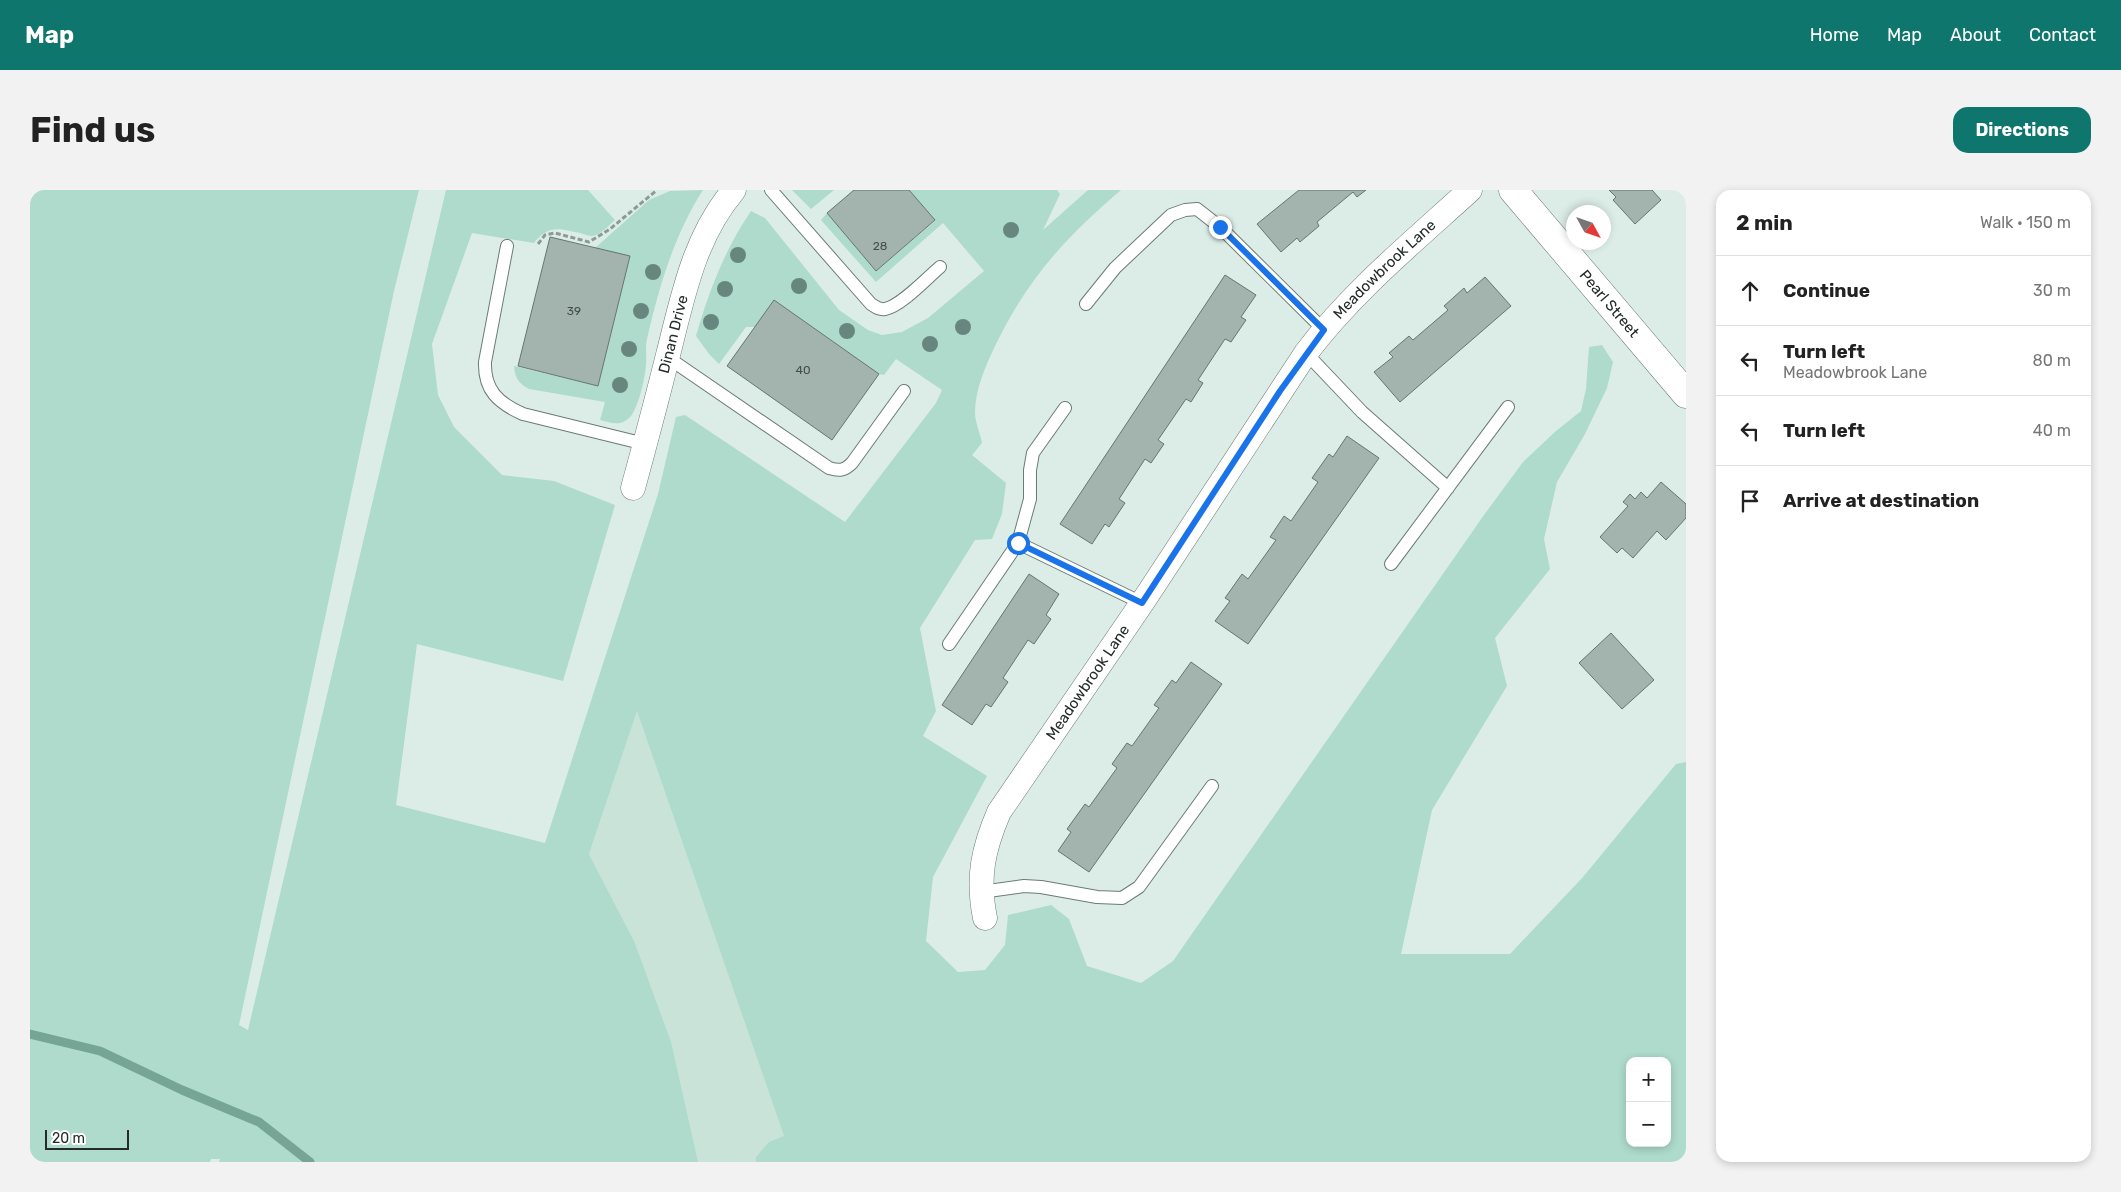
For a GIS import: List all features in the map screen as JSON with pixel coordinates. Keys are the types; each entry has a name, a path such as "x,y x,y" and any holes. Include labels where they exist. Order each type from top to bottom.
{"main road":[{"name":"Pearl Street","path":"1513,190 1686,394"}],"street":[{"name":"Dinan Drive","path":"633,488 686,283 697,250 719,210 734,190"},
{"name":"Meadowbrook Lane","path":"985,918 981,892 986,842 999,812 1142,603 1306,353 1324,330 1359,294 1470,190"}],"lane":[{"path":"771,190 870,304 878,309 887,309 897,303 940,267"},
{"path":"1086,304 1115,268 1165,220 1171,215 1185,210 1197,209 1220,227 1324,330"},
{"path":"508,246 485,362 484,374 488,385 497,398 509,408 523,414 645,444"},
{"path":"1306,353 1362,412 1448,488"},
{"path":"667,357 829,468 836,470 846,469 852,463 904,391"},
{"path":"1391,564 1508,407"},
{"path":"949,644 1018,543 1030,499 1030,470 1033,453 1065,408"},
{"path":"1018,543 1142,603"},
{"path":"981,892 1024,886 1041,887 1097,897 1122,898 1139,887 1212,786"}],"path":[{"path":"538,244 545,234 555,234 589,242 610,229 657,190"}],"shaded area":[{"path":"637,710 793,1162 573,1162 634,941 589,854"}],"green space":[{"path":"30,190 419,190 394,291 239,1025 248,1030 446,190 588,190 615,220 602,232 595,235 591,236 555,229 539,237 534,243 472,233 432,344 438,395 454,427 502,475 554,481 615,505 563,681 417,644 396,805 545,843 658,494 676,417 685,415 845,522 936,403 942,390 896,359 884,375 879,374 774,300 755,327 746,327 719,364 696,336 706,303 726,255 751,211 765,218 839,310 868,330 882,335 902,332 928,318 984,271 943,223 876,282 821,220 827,213 876,271 935,221 909,190 1057,190 1060,194 1043,230 1088,190 1121,190 1101,207 1050,260 1021,299 992,352 982,377 975,404 976,420 982,443 972,455 1006,483 1002,514 992,539 975,540 920,628 936,711 923,736 987,776 933,877 926,941 958,972 985,970 1005,945 1008,915 1051,905 1069,919 1087,966 1141,983 1173,961 1523,462 1581,411 1586,389 1589,347 1602,345 1613,362 1607,388 1585,434 1557,482 1544,539 1550,569 1495,638 1507,686 1432,810 1401,954 1510,954 1583,877 1676,764 1686,762 1686,1162 756,1162 756,1157 769,1142 784,1136 637,711 589,854 634,941 671,1042 698,1162 219,1162 220,1159 211,1159 210,1162 30,1162"},
{"path":"703,190 684,225 662,281 646,342 646,365 643,384 637,405 631,416 620,423 600,420 605,402 529,389 522,385 516,377 514,366 598,386 630,257 595,248 649,200 670,191"},
{"path":"792,190 834,190 811,209"}],"building":[{"path":"854,190 909,190 935,220 876,271 827,213"},
{"path":"1299,190 1366,190 1357,197 1353,192 1317,222 1319,226 1300,242 1297,238 1281,252 1257,224"},
{"path":"1609,190 1652,190 1661,200 1635,224 1613,200 1616,197"},
{"path":"550,237 630,256 598,386 518,366"},
{"path":"1225,275 1256,295 1241,317 1246,320 1231,342 1225,339 1198,380 1203,383 1191,402 1186,399 1158,440 1164,444 1151,463 1145,459 1119,499 1125,503 1109,527 1105,524 1092,544 1060,524"},
{"path":"1485,277 1511,306 1400,402 1374,372 1393,357 1389,353 1409,336 1413,340 1448,310 1444,306 1464,288 1467,293"},
{"path":"774,300 879,374 832,440 727,366"},
{"path":"1347,436 1379,458 1248,644 1215,621 1230,601 1225,598 1242,574 1248,579 1276,540 1270,537 1284,516 1291,521 1318,482 1312,478 1329,454 1333,457"},
{"path":"1661,482 1686,504 1686,518 1666,540 1657,531 1633,558 1622,548 1617,553 1600,537 1628,506 1623,502 1630,494 1635,499 1641,492 1647,498"},
{"path":"1029,574 1059,594 1046,615 1051,619 1034,644 1028,640 1003,678 1008,682 991,707 986,704 972,725 942,705"},
{"path":"1611,633 1654,680 1622,709 1579,663"},
{"path":"1191,662 1222,684 1089,872 1058,851 1071,832 1067,829 1085,804 1089,807 1117,768 1112,764 1127,743 1132,746 1159,708 1154,705 1172,680 1176,683"}],"waterway":[{"path":"30,1034 100,1051 182,1090 259,1122 310,1162"}],"route":[{"path":"1018,543 1142,603 1280,391 1324,330 1220,227"}]}
